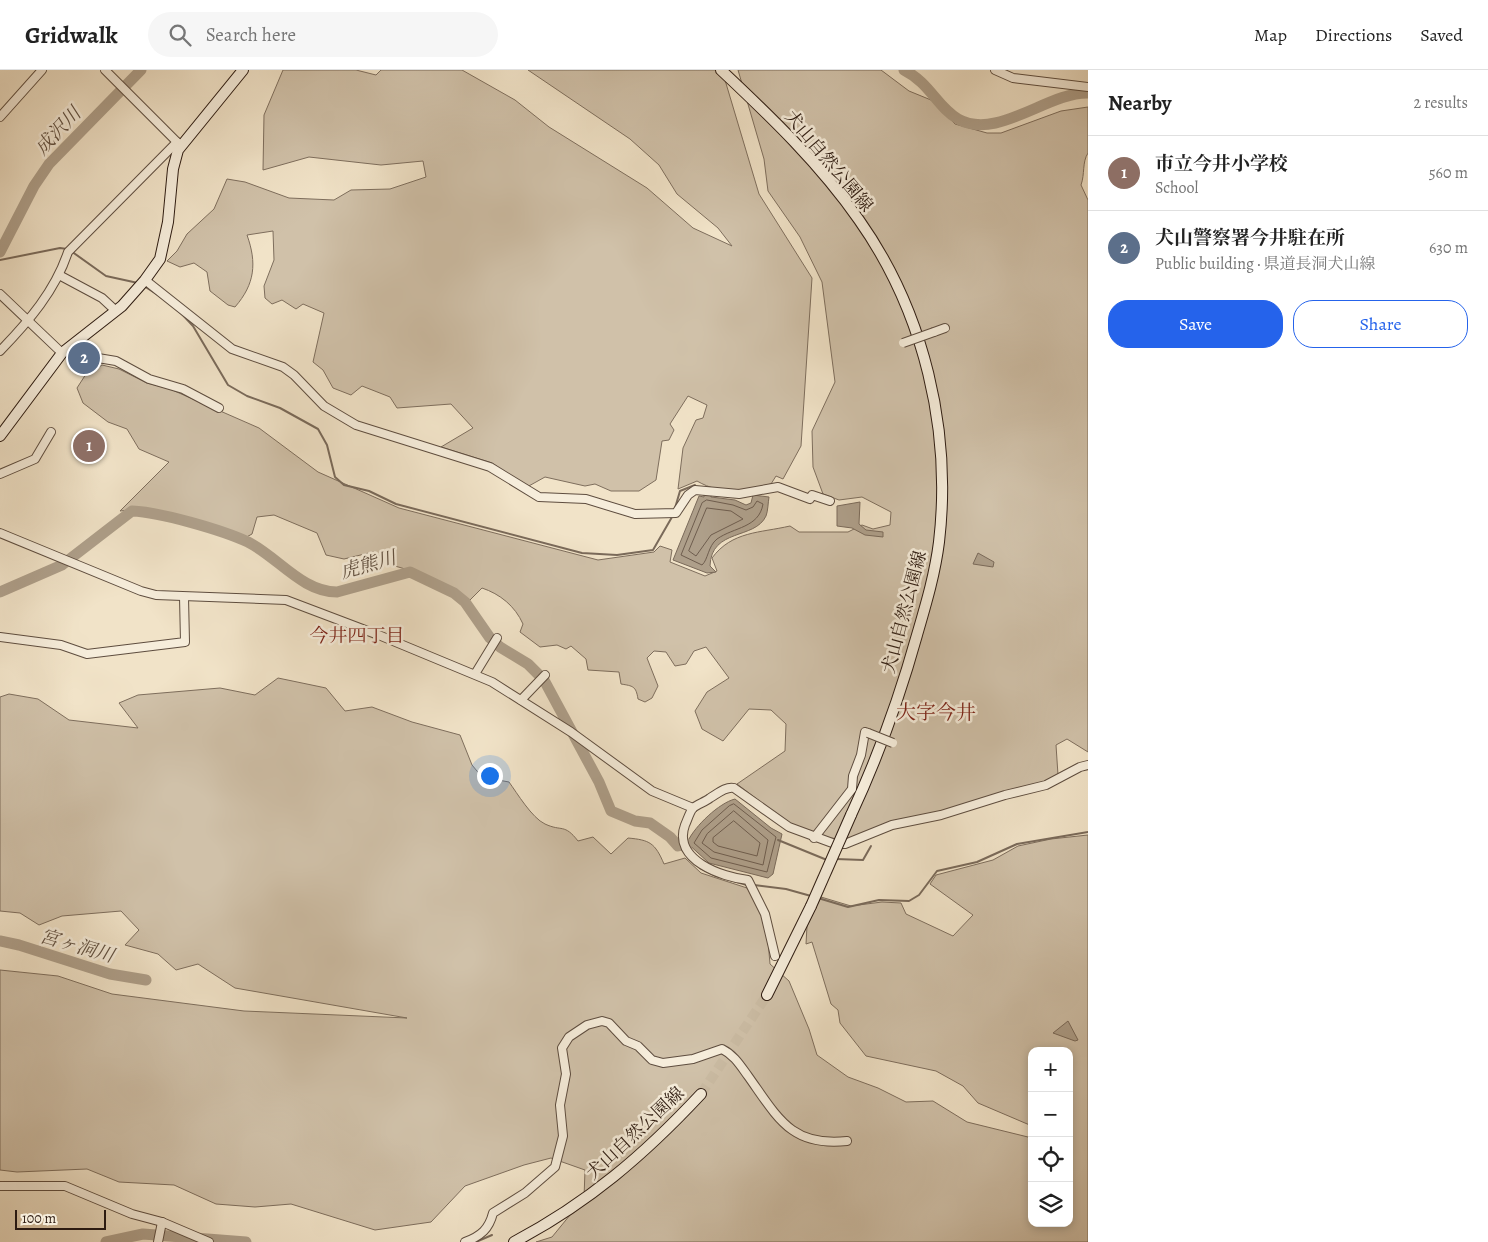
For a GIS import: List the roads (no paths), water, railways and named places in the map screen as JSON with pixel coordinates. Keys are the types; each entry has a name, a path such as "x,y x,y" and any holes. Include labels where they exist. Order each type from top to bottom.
{"main road":[{"path":"0,436 62,353 116,311 142,283 162,255 168,222 173,169 179,144 243,70"},
{"name":"犬山自然公園線","path":"721,70 793,141 824,175 861,222 898,289 921,346 931,383 939,430 941,479 939,540 936,566 905,677 885,734 851,815 811,906 767,995"},
{"name":"犬山自然公園線","path":"514,1242 544,1226 602,1188 672,1125 701,1094"}],"street":[{"path":"0,117 42,70"},
{"path":"0,351 29,321 59,275 71,249 179,144 105,70"},
{"path":"995,70 1013,78 1088,87"},
{"path":"59,275 102,298 116,311"},
{"path":"142,283 232,349 280,365 291,372 324,406 348,421 398,439 490,467 539,497 586,500 635,514 676,513 688,495 695,490 739,494 778,487 810,499 812,496 830,501"},
{"path":"0,294 62,353"},
{"path":"903,343 945,328"},
{"path":"73,344 92,357 116,362 149,379 183,388 219,408"},
{"path":"0,474 35,459 51,432"},
{"path":"0,533 141,591 156,595 286,600 474,674 492,682 574,734 652,790 693,808"},
{"path":"0,638 61,645 88,654 185,642 184,597"},
{"path":"474,674 497,638"},
{"path":"521,700 545,675"},
{"path":"814,838 852,789 853,776 861,755 865,732 893,743"},
{"path":"775,956 765,914 751,885 714,872 701,864 683,844 683,831 693,808 726,789 734,788 789,827 814,838 835,844 845,844 892,825 941,816 1046,784 1088,765"},
{"path":"465,1242 478,1237 490,1226 493,1213 525,1193 555,1167 564,1136 560,1105 566,1074 562,1048 569,1037 597,1021 609,1023 626,1041 638,1046 652,1060 663,1063 693,1059 722,1049 734,1056 777,1115 795,1132 806,1139 817,1142 848,1141"},
{"path":"0,1186 39,1184 65,1186 132,1214 162,1222 208,1242"},
{"path":"159,1237 162,1222"}],"water":[{"path":"704,492 711,493 711,497 735,500 746,505 751,503 753,495 769,497 766,516 753,529 725,540 718,546 712,554 710,566 716,572 707,573 673,560 699,496 704,497"},
{"path":"860,502 859,524 866,530 883,532 883,537 865,535 852,528 837,526 837,506"},
{"path":"978,553 994,562 993,567 973,564"},
{"path":"735,799 771,828 782,834 773,874 768,878 709,863 686,842 708,816 722,805"},
{"path":"1068,1021 1078,1040 1075,1041 1053,1033"}],"waterway":[{"name":"成沢川","path":"0,252 34,186 49,164 141,70"},
{"path":"904,70 920,81 951,114 958,119 973,124 989,124 1006,120 1056,100 1088,93"},
{"path":"0,260 60,248 67,249"},
{"path":"71,251 106,276 138,283"},
{"path":"144,286 161,297"},
{"path":"180,312 193,326 228,385 247,396 280,408 318,429 327,445 335,477 344,485 369,491 396,504 582,553 617,555 653,550 672,517"},
{"path":"675,508 680,491 695,485"},
{"name":"虎熊川","path":"0,592 62,565 132,511 174,518 237,537 259,548 301,580 324,590 337,592 410,572 454,593 465,602 490,638 500,647 528,664 544,680 599,782 611,811 635,821 650,823 670,837 678,846 687,844"},
{"path":"818,898 848,907 879,900 909,901 919,895 937,871 977,862 1017,844 1088,832"},
{"path":"778,840 827,860"},
{"name":"虎熊川","path":"678,846 684,852"},
{"path":"836,859 863,860 871,846"},
{"path":"700,868 716,876 747,885"},
{"path":"754,885 786,889 811,896"},
{"name":"宮ヶ洞川","path":"0,941 19,945 110,974 146,980"},
{"path":"106,1242 143,1234 246,1242"},
{"path":"476,1242 492,1235"},
{"path":"168,1237 181,1242"}],"tunnel":[{"path":"701,1094 767,995"}],"place":[{"name":"犬山警察署今井駐在所","path":"84,358"},
{"name":"市立今井小学校","path":"89,446"}],"district":[{"name":"今井四丁目","path":"357,636"},
{"name":"大字今井","path":"936,712"}]}
